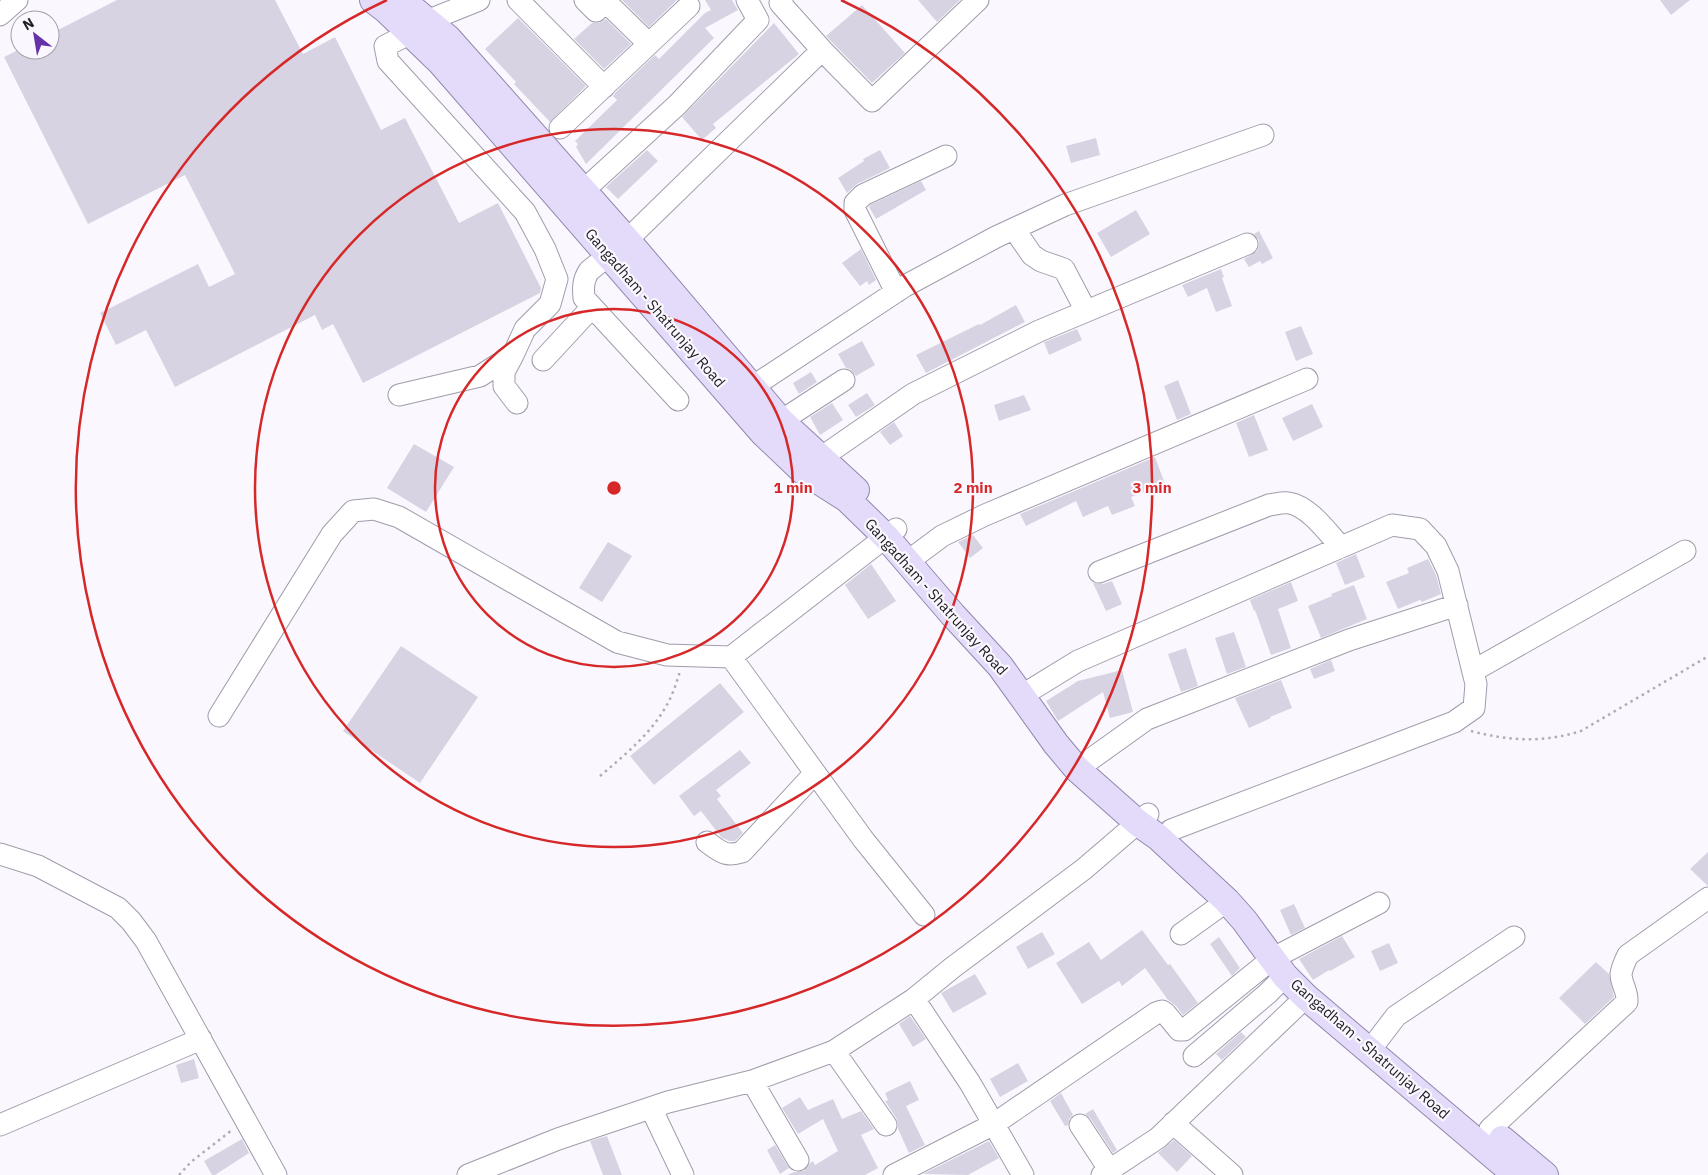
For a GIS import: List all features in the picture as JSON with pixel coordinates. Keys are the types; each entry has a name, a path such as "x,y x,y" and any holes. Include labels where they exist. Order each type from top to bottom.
{"main road":[{"name":"Gangadham - Shatrunjay Road","path":"373,0 386,10 419,27 448,38 582,191 618,248"},
{"name":"Gangadham - Shatrunjay Road","path":"402,0 448,70 539,173 618,248 742,393 763,433 812,465"},
{"name":"Gangadham - Shatrunjay Road","path":"742,393 781,421 812,465 846,499 891,533 912,558 953,615 1025,693 1081,766 1143,818 1158,838 1227,900 1280,963 1316,999 1370,1050 1545,1175"},
{"name":"Gangadham - Shatrunjay Road","path":"1143,818 1171,830 1217,867 1258,912 1280,963"},
{"name":"Gangadham - Shatrunjay Road","path":"1480,1128 1516,1175"}],"street":[{"path":"0,15 16,0"},
{"path":"480,0 419,27 385,46 388,61 525,212 545,249 557,279 550,304 525,329 504,372 504,386 517,403"},
{"path":"518,0 604,87"},
{"path":"585,0 596,10 605,1 649,44"},
{"path":"582,191 677,105 758,20 747,0"},
{"path":"782,0 780,3 822,50 872,101 978,0"},
{"path":"560,128 689,6"},
{"path":"678,400 584,298 584,278 589,271 618,248 822,50"},
{"path":"742,393 896,292 1014,229 1065,205 1263,135"},
{"path":"896,292 855,210 855,203 863,195 946,156"},
{"path":"1014,229 1032,255 1040,261 1064,269 1086,311"},
{"path":"812,465 913,394 1039,331 1247,244"},
{"path":"542,360 592,307"},
{"path":"399,395 480,376 513,355"},
{"path":"912,558 942,536 985,515 1307,379"},
{"path":"781,421 844,380"},
{"path":"1100,572 1269,506 1287,502 1296,504 1305,510 1341,547"},
{"path":"219,716 332,534 353,511 374,509 400,517 617,642 667,655 730,656 891,533"},
{"path":"1025,693 1095,653 1392,525 1420,529 1436,546 1448,571 1476,684 1474,708 1454,722 1171,830"},
{"path":"1473,671 1685,551"},
{"path":"1081,766 1147,719 1348,640 1457,605"},
{"path":"730,656 864,839 924,915"},
{"path":"707,842 723,854 732,855 742,852 815,773"},
{"path":"468,1175 558,1139 651,1108 752,1081 834,1051 914,999 952,968 1084,869 1143,818"},
{"path":"0,854 38,866 118,908 131,920 146,940 276,1175"},
{"path":"1480,1128 1627,1002 1628,994 1621,975 1628,955 1708,898"},
{"path":"1181,934 1227,900"},
{"path":"894,1175 994,1124 1156,1013 1162,1011 1178,1030 1184,1030 1280,963 1379,904"},
{"path":"1370,1050 1396,1016 1514,936"},
{"path":"1194,1056 1267,994 1280,963"},
{"path":"914,999 970,1083 1022,1175"},
{"path":"1080,1124 1105,1163 1115,1170 1158,1138 1316,999"},
{"path":"0,1125 201,1039"},
{"path":"834,1051 886,1125"},
{"path":"752,1081 798,1160"},
{"path":"651,1108 683,1175"},
{"path":"1173,1123 1232,1175"}],"path":[{"path":"600,776 632,749 653,726 669,701 679,675 679,655"},
{"path":"1454,722 1469,730 1511,738 1541,740 1562,737 1580,731 1707,657"},
{"path":"179,1175 191,1162 245,1120"}],"building":[{"path":"117,0 275,0 303,54 335,37 381,130 405,118 459,223 498,203 541,288 540,293 363,383 333,324 322,330 315,315 175,387 146,330 116,345 100,313 198,264 209,287 235,274 185,175 88,224 4,57 10,54 10,60 60,60 60,29"},
{"path":"622,0 677,0 649,27"},
{"path":"705,0 732,0 738,10 705,28 714,38 586,164 576,147 578,144 575,141 617,100 613,96 614,94 655,55 659,59 705,13 711,10"},
{"path":"918,0 960,0 937,22"},
{"path":"1660,0 1690,0 1671,15"},
{"path":"862,5 905,53 872,83 826,36"},
{"path":"518,18 586,86 550,122 514,84 516,82 485,49"},
{"path":"606,19 631,44 604,69 574,39 592,23 599,23"},
{"path":"774,23 799,54 713,124 716,128 702,140 682,117"},
{"path":"1096,138 1100,155 1071,163 1066,146"},
{"path":"647,150 658,161 618,199 606,187"},
{"path":"880,150 890,168 857,184 847,193 838,178 864,161 863,159"},
{"path":"921,181 926,190 876,219 869,207 870,205"},
{"path":"1136,210 1150,234 1111,257 1097,233"},
{"path":"1259,231 1273,258 1262,264 1260,261 1249,267 1244,259 1257,251 1259,240 1254,234"},
{"path":"861,249 876,280 869,285 867,281 860,286 842,263"},
{"path":"1221,269 1224,277 1222,278 1232,306 1216,312 1207,288 1188,297 1182,285"},
{"path":"1016,305 1025,322 926,373 916,355 980,325"},
{"path":"1301,326 1313,354 1296,361 1285,332"},
{"path":"1077,329 1082,340 1049,355 1044,342"},
{"path":"862,341 875,365 856,376 850,369 846,368 838,354"},
{"path":"811,372 817,382 799,394 793,383"},
{"path":"1178,380 1191,414 1177,420 1164,386"},
{"path":"867,393 875,405 856,417 848,405"},
{"path":"1024,395 1031,410 999,421 994,405"},
{"path":"832,403 843,420 820,435 810,417"},
{"path":"1312,404 1323,427 1293,441 1282,418"},
{"path":"1254,415 1268,450 1249,457 1236,423"},
{"path":"894,422 903,436 890,445 880,432"},
{"path":"414,444 454,467 426,512 387,488"},
{"path":"1155,457 1165,484 1131,497 1135,506 1112,515 1108,506 1083,517 1076,501 1026,526 1020,514"},
{"path":"973,535 983,548 970,558 958,542"},
{"path":"608,542 632,556 602,602 579,588"},
{"path":"1356,554 1365,577 1345,585 1336,563"},
{"path":"1428,559 1436,575 1441,594 1398,609 1386,582 1409,573 1407,568"},
{"path":"871,564 896,601 868,619 845,585"},
{"path":"1112,581 1122,604 1106,611 1093,583 1103,584"},
{"path":"1291,582 1298,601 1278,609 1291,648 1271,655 1250,600"},
{"path":"1354,585 1367,619 1321,638 1308,606"},
{"path":"1234,632 1246,667 1227,674 1215,638"},
{"path":"401,646 478,697 420,783 343,731"},
{"path":"1186,648 1198,686 1181,692 1168,654"},
{"path":"1331,660 1335,671 1314,679 1310,669"},
{"path":"1122,670 1133,712 1110,718 1103,692 1058,721 1046,701 1078,681"},
{"path":"1281,680 1292,708 1249,728 1235,698"},
{"path":"720,683 744,712 654,785 630,756"},
{"path":"740,750 751,763 716,790 721,796 717,799 743,833 735,841 729,841 721,837 701,811 694,816 679,796"},
{"path":"1708,852 1708,886 1690,869"},
{"path":"1294,904 1305,928 1291,935 1280,910"},
{"path":"1142,930 1168,965 1170,964 1198,1003 1183,1015 1168,1000 1145,968 1122,986 1119,981 1082,1004 1056,963 1089,942 1101,960"},
{"path":"1042,932 1055,954 1028,969 1016,947"},
{"path":"1342,936 1355,957 1313,980 1299,959"},
{"path":"1219,937 1240,968 1232,976 1210,944"},
{"path":"1389,943 1398,963 1380,971 1371,951"},
{"path":"1596,962 1609,974 1614,997 1585,1024 1559,998"},
{"path":"975,974 987,994 953,1013 941,993"},
{"path":"910,1016 926,1039 913,1047 899,1024"},
{"path":"1241,1032 1246,1037 1222,1060 1216,1054"},
{"path":"194,1059 199,1078 181,1083 176,1065"},
{"path":"1018,1063 1028,1081 1000,1097 990,1079"},
{"path":"910,1081 919,1100 906,1106 925,1145 909,1153 898,1129 896,1118 885,1101 888,1100 885,1093"},
{"path":"1061,1093 1073,1115 1069,1119 1068,1125 1065,1126 1050,1101"},
{"path":"800,1097 808,1110 833,1099 842,1119 861,1111 874,1129 861,1135 878,1168 865,1175 787,1175 804,1171 813,1161 815,1165 838,1151 823,1119 798,1134 782,1108"},
{"path":"1093,1109 1117,1150 1113,1153 1090,1118 1085,1114"},
{"path":"607,1136 622,1175 603,1175 590,1141"},
{"path":"242,1139 249,1153 215,1175 212,1175 204,1161"},
{"path":"1174,1140 1192,1156 1177,1172 1158,1153"},
{"path":"989,1141 999,1158 968,1175 923,1174"},
{"path":"775,1145 789,1168 780,1174 767,1150"}]}
